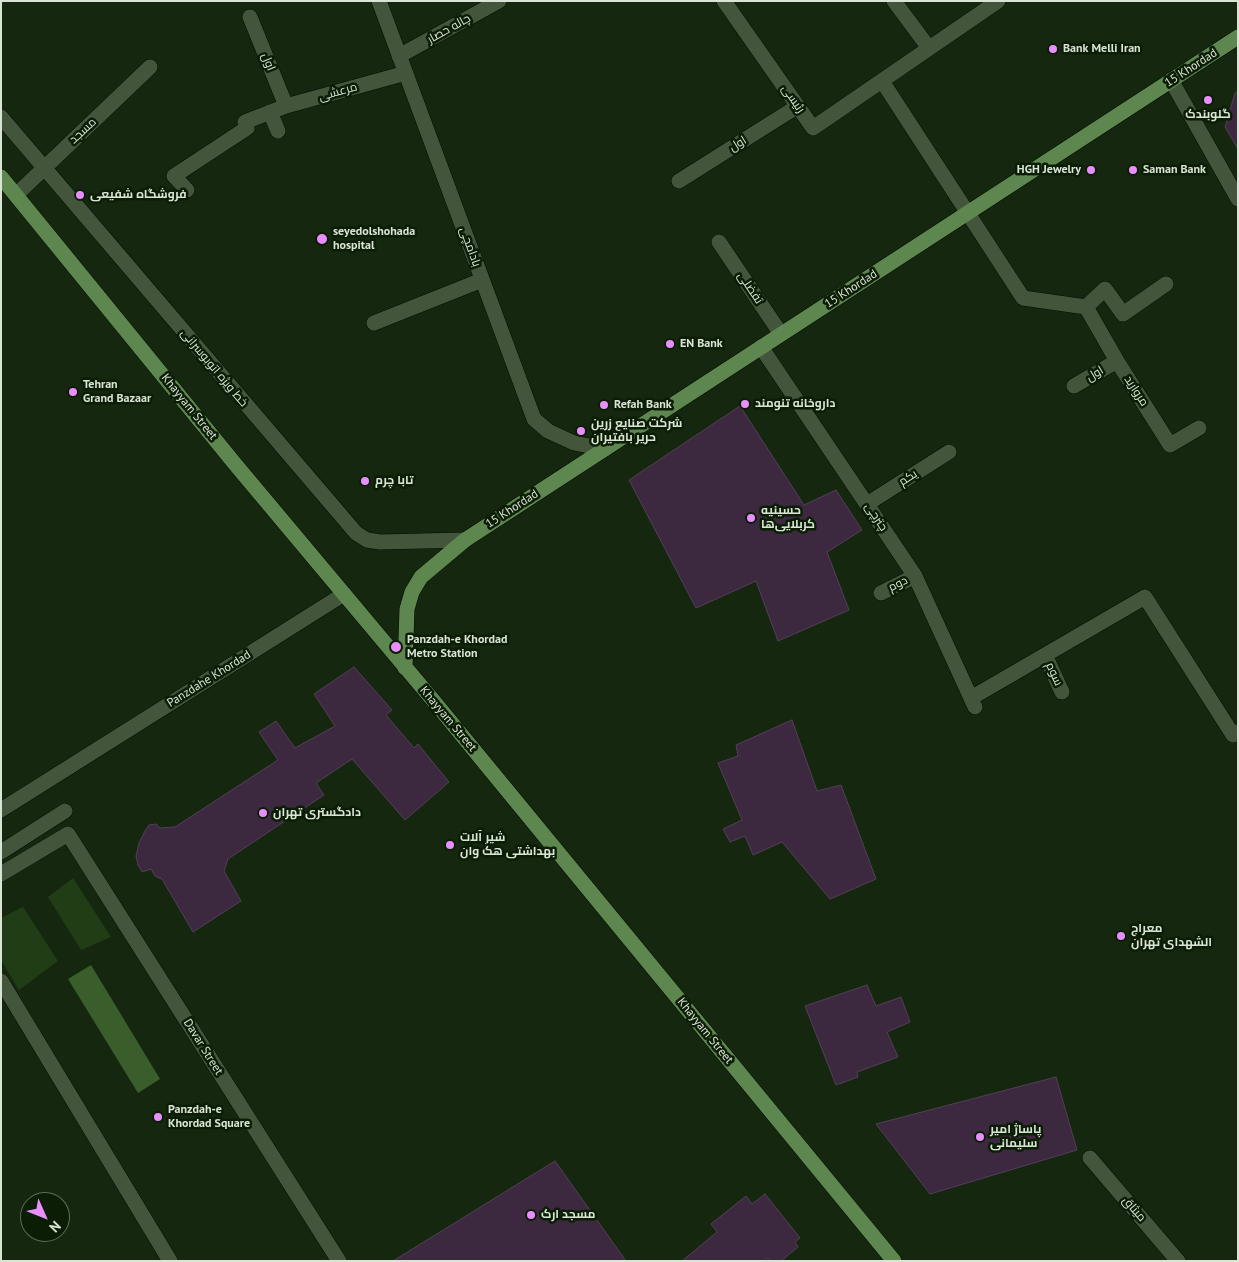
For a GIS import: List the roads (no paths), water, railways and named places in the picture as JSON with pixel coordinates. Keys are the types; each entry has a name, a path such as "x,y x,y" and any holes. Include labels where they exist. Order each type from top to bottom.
{"main road":[{"name":"15 Khordad","path":"405,668 407,610 412,592 421,577 465,540 1238,37"},
{"name":"Khayyam Street","path":"1,177 241,471 894,1261"}],"street":[{"name":"بادامچی","path":"379,1 534,419 548,431 574,443 605,449"},
{"name":"چاله حصار","path":"399,56 499,1"},
{"name":"رئیسی","path":"724,1 814,128 998,1"},
{"path":"894,1 929,48"},
{"name":"اول","path":"250,17 286,106"},
{"name":"مسجد","path":"16,194 150,67"},
{"name":"مرعشی","path":"187,190 174,176 247,128 244,122 286,106 406,73"},
{"path":"1171,80 1238,200"},
{"path":"882,81 1023,298 1086,307 1106,289 1123,314 1166,284"},
{"name":"اول","path":"679,181 798,106"},
{"path":"270,112 278,131"},
{"name":"خط ویژه اتوبوسرانی","path":"1,117 325,499 356,533 368,540 380,542 465,540"},
{"name":"تفضلی","path":"719,242 781,334"},
{"path":"374,323 482,280"},
{"name":"مروارید","path":"1086,307 1117,361 1170,445 1199,428"},
{"name":"چترچی","path":"761,347 915,576 973,702 1145,596 1233,735 1238,732"},
{"name":"اول","path":"1074,386 1117,361"},
{"name":"یکم","path":"867,504 949,452"},
{"name":"دوم","path":"882,593 915,576"},
{"name":"Panzdahe Khordad","path":"1,810 344,594"},
{"name":"سوم","path":"1045,656 1062,692"},
{"path":"1,852 66,811"},
{"name":"Davar Street","path":"1,874 68,834 339,1261"},
{"path":"1,981 170,1261"},
{"name":"میثاق","path":"1090,1158 1178,1261"}],"place":[{"name":"Bank Melli Iran","path":"1053,49"},
{"name":"گلوبندک","path":"1208,100"},
{"name":"HGH Jewelry","path":"1091,170"},
{"name":"Saman Bank","path":"1133,170"},
{"name":"فروشگاه شفيعی","path":"80,195"},
{"name":"seyedolshohada hospital","path":"322,239"},
{"name":"EN Bank","path":"670,344"},
{"name":"Tehran Grand Bazaar","path":"73,392"},
{"name":"داروخانه تنومند","path":"745,404"},
{"name":"Refah Bank","path":"604,405"},
{"name":"شرکت صنایع زرین حریر بافتیران","path":"581,431"},
{"name":"تابا چرم","path":"365,481"},
{"name":"حسینیه کربلایی‌ها","path":"751,518"},
{"name":"Panzdah-e Khordad Metro Station","path":"396,647"},
{"name":"دادگستری تهران","path":"263,813"},
{"name":"شیر آلات بهداشتی هک وان","path":"450,845"},
{"name":"معراج الشهدای تهران","path":"1121,936"},
{"name":"Panzdah-e Khordad Square","path":"158,1117"},
{"name":"پاساژ امیر سلیمانی","path":"980,1137"},
{"name":"مسجد ارک","path":"531,1215"}]}
